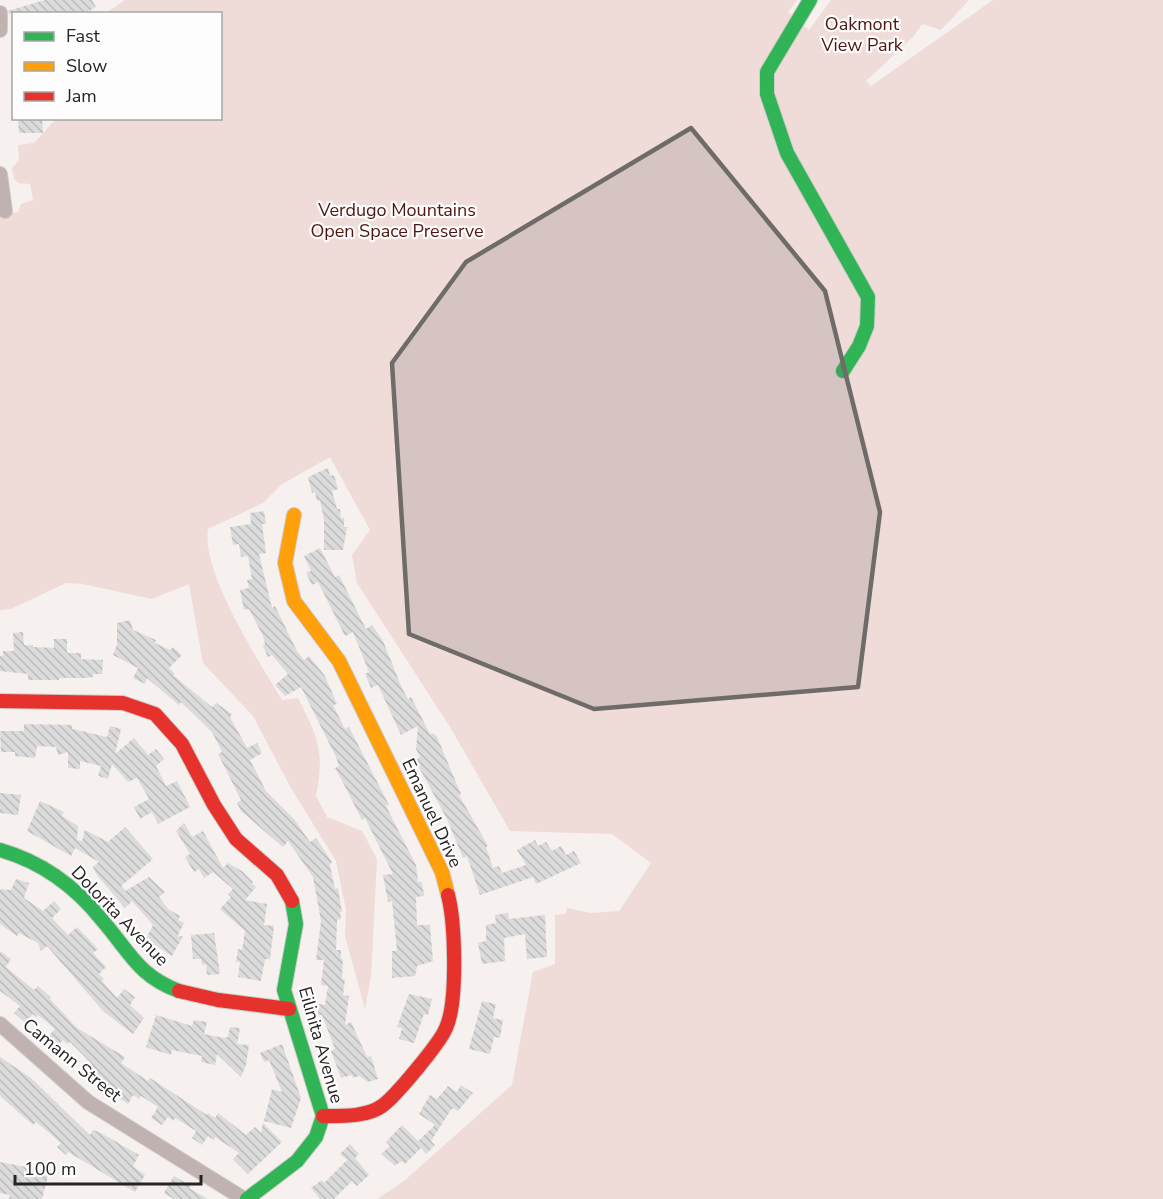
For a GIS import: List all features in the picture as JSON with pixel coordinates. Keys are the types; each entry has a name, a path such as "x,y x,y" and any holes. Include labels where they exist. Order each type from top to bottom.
{"street":[{"path":"810,0 767,72 766,96 787,151 868,297 872,309 857,349 843,371"},
{"path":"0,13 0,30"},
{"path":"0,174 5,212"},
{"name":"Emanuel Drive","path":"294,515 285,563 294,601 339,661 442,872 453,914 453,993 447,1027 428,1055 381,1107 349,1116 323,1116"},
{"name":"Eilinita Avenue","path":"0,701 123,703 154,714 183,744 224,822 236,839 277,875 291,898 296,924 284,990 323,1116 316,1137 297,1161 245,1199"},
{"name":"Dolorita Avenue","path":"0,850 36,861 75,891 95,910 149,977 182,993 289,1009"},
{"name":"Camann Street","path":"0,1024 88,1102 245,1199"}],"highlighted area":[{"path":"691,128 825,291 880,512 858,687 594,709 409,634 392,363 466,262"}],"green space":[{"path":"125,0 797,0 788,12 809,30 831,0 969,0 941,30 922,24 913,37 866,81 871,86 993,0 1163,0 1163,1199 377,1199 404,1181 512,1085 533,972 555,964 555,915 566,914 567,908 591,913 619,911 651,863 612,834 510,831 450,727 357,583 352,555 370,530 330,457 282,484 263,503 208,529 208,547 222,592 260,663 282,700 298,698 311,724 320,756 316,796 327,817 362,831 377,859 371,976 365,1009 345,936 346,910 336,861 291,788 253,716 203,663 189,584 152,599 83,584 66,583 11,609 0,610 0,215 18,212 21,204 33,200 30,184 19,183 14,179 12,168 19,160 18,145 34,143 55,120 222,120 222,12 107,12"}],"building":[{"path":"45,0 92,0 96,7 87,12 12,12 9,14 8,11"},
{"path":"18,120 42,120 43,133 19,133"},
{"path":"328,468 330,476 334,475 338,489 332,491 337,509 340,509 341,518 344,518 344,527 347,527 343,550 324,550 324,520 320,500 317,501 315,492 312,493 308,477"},
{"path":"264,511 266,524 262,524 266,553 259,554 272,608 275,606 297,651 304,660 309,656 325,676 337,704 333,705 345,729 349,727 389,805 386,806 416,865 418,882 422,882 424,896 416,897 417,925 430,925 433,961 417,966 415,976 392,978 392,951 397,951 392,901 388,902 383,875 393,874 365,818 362,820 335,768 339,766 336,757 301,687 285,696 275,685 288,674 272,655 268,657 263,646 265,644 263,636 249,609 244,610 240,590 249,588 247,580 252,579 248,556 241,557 239,544 233,545 230,527 251,524 250,513"},
{"path":"320,548 335,577 339,575 366,629 372,625 383,641 408,699 411,697 430,734 433,733 437,737 461,794 459,795 488,846 486,847 493,868 499,866 502,873 526,865 517,850 535,840 538,846 546,842 552,851 561,846 566,855 574,851 581,863 536,884 533,877 480,895 467,856 463,858 447,819 415,760 420,757 416,749 418,726 401,735 378,685 371,688 365,674 369,672 353,632 345,636 318,582 312,585 306,573 311,571 304,556"},
{"path":"130,620 133,630 156,640 155,643 170,650 173,647 182,655 169,668 175,674 173,675 212,707 216,703 232,714 230,717 247,748 257,743 262,753 250,760 266,791 294,819 310,842 316,838 332,862 330,865 335,889 338,888 342,912 340,912 341,919 337,920 336,950 341,950 341,959 343,959 342,979 345,979 343,995 349,996 345,1025 351,1022 367,1057 371,1056 378,1079 368,1082 359,1076 353,1078 352,1075 341,1078 331,1051 335,1049 322,1015 318,1015 319,1004 325,1005 328,986 321,985 324,960 316,960 321,921 313,877 288,841 283,847 241,811 237,803 241,800 218,754 222,752 212,732 181,702 179,705 147,678 145,684 133,678 138,668 113,655 117,645 117,623"},
{"path":"23,632 24,645 33,645 33,647 54,648 54,639 67,639 67,653 81,653 81,659 103,660 102,674 93,674 93,677 86,678 28,680 28,674 0,671 0,656 3,656 3,651 14,651 13,633"},
{"path":"24,724 72,725 72,729 107,737 110,726 121,729 115,754 134,738 148,755 156,749 164,759 156,766 166,786 177,781 190,807 158,824 152,812 140,819 134,807 149,799 137,778 128,782 112,764 108,779 98,776 101,766 80,761 80,769 68,768 68,752 58,755 56,747 37,746 35,758 15,756 15,752 1,752 0,731 24,731"},
{"path":"0,793 21,795 18,815 0,813"},
{"path":"40,801 64,812 62,816 78,826 77,840 82,841 85,830 108,842 125,827 153,859 121,886 125,891 149,877 165,892 159,897 168,909 180,916 178,920 184,923 177,937 183,936 172,956 146,939 153,925 132,901 125,908 97,875 93,867 99,862 75,848 71,856 27,831"},
{"path":"184,823 192,837 203,831 223,868 228,863 242,871 253,882 252,884 256,887 245,900 267,904 264,925 274,926 270,959 265,959 261,981 238,977 240,962 236,962 238,949 242,950 245,931 220,909 231,897 228,894 233,889 213,872 204,878 199,869 194,872 185,857 190,854 176,831"},
{"path":"16,879 29,883 24,898 43,911 54,901 61,909 52,918 68,935 77,927 98,949 93,953 106,967 99,974 117,998 124,989 135,997 130,1005 144,1018 133,1034 103,1011 47,946 41,951 38,943 19,933 17,936 0,924 0,889 11,890"},
{"path":"508,913 509,919 545,915 547,957 527,959 525,934 504,938 505,961 482,964 478,943 486,941 486,925 496,923 495,915"},
{"path":"214,933 220,974 207,975 206,964 202,965 201,959 193,959 191,935"},
{"path":"0,951 11,959 6,967 34,990 38,986 51,997 50,999 77,1028 125,1057 121,1063 148,1081 150,1078 207,1115 208,1113 215,1118 218,1113 246,1135 255,1127 261,1133 263,1123 282,1142 248,1174 233,1159 239,1153 215,1137 214,1140 208,1136 202,1145 192,1138 196,1131 175,1118 173,1121 168,1117 162,1125 151,1118 158,1107 141,1096 139,1099 133,1095 128,1104 117,1097 119,1094 86,1071 91,1063 70,1042 67,1044 63,1040 56,1047 47,1038 55,1029 38,1015 36,1017 33,1014 26,1023 14,1013 20,1006 0,991"},
{"path":"409,994 432,999 428,1015 424,1014 414,1043 399,1039 402,1028 397,1027"},
{"path":"482,1001 496,1004 493,1018 503,1020 500,1038 494,1037 490,1054 469,1049"},
{"path":"156,1015 192,1026 194,1020 207,1022 204,1034 224,1038 228,1037 230,1027 240,1028 237,1044 249,1045 246,1065 241,1077 217,1054 215,1065 201,1062 202,1056 172,1050 171,1055 146,1047"},
{"path":"282,1044 301,1098 291,1128 264,1121 272,1089 282,1092 269,1060 264,1062 260,1053"},
{"path":"0,1057 31,1078 90,1135 93,1130 99,1132 139,1155 133,1166 145,1175 135,1192 68,1152 66,1155 57,1147 61,1143 36,1122 33,1125 0,1096"},
{"path":"461,1085 473,1093 458,1111 453,1108 450,1111 431,1141 435,1145 426,1154 421,1148 405,1164 401,1161 395,1166 381,1154 390,1146 386,1142 402,1125 418,1141 435,1125 419,1114 430,1095 437,1099 448,1086 457,1092"},
{"path":"350,1144 359,1154 355,1158 369,1175 357,1186 352,1181 334,1199 320,1199 311,1188 322,1180 324,1183 347,1160 340,1154"},
{"path":"0,1162 42,1170 40,1174 48,1176 42,1199 9,1199 10,1195 0,1193"},
{"path":"174,1176 208,1199 174,1199 164,1193"}],"traffic: fast":[{"path":"810,0 767,72 767,94 787,153 868,297 867,326 859,346 843,371"},
{"path":"0,850 44,868 69,886 92,908 135,962 153,978 179,991"},
{"path":"247,1199 297,1161 316,1137 323,1116 284,990 296,924 292,901"}],"traffic: slow":[{"path":"294,515 285,563 294,601 339,661 442,872 448,895"}],"traffic: jam":[{"path":"0,701 123,703 155,714 182,744 214,805 236,839 277,875 292,901"},
{"path":"323,1116 361,1114 382,1106 427,1057 446,1028 450,1016 454,982 454,942 448,895"},
{"path":"179,991 218,1000 289,1009"}],"park label":[{"name":"Oakmont View Park","path":"862,34"},
{"name":"Verdugo Mountains Open Space Preserve","path":"397,220"}]}
